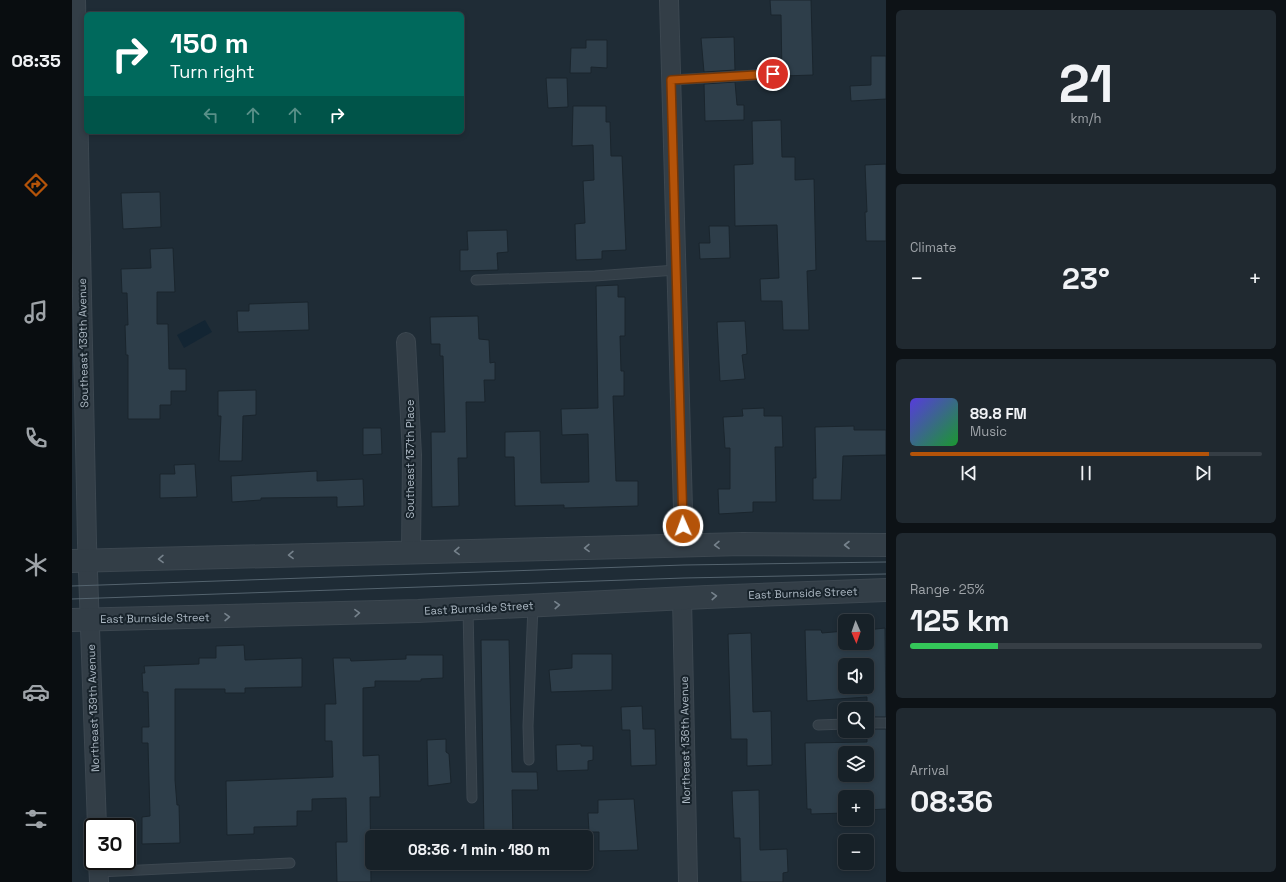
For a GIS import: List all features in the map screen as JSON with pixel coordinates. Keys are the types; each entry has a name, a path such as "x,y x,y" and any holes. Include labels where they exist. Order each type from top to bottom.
{"street":[{"path":"669,0 684,546"},
{"name":"Southeast 139th Avenue","path":"74,4 80,560 89,590"},
{"name":"Southeast 137th Place","path":"406,342 412,455 411,553"},
{"path":"80,560 684,546 886,545"},
{"name":"Northeast 139th Avenue","path":"89,590 81,620 96,818"},
{"name":"East Burnside Street","path":"81,620 468,609 682,598 886,590"},
{"name":"Northeast 136th Avenue","path":"682,598 688,882"}],"lane":[{"path":"671,80 773,74"},
{"path":"476,280 596,276 676,270"},
{"path":"529,760 528,726 533,606"},
{"path":"468,609 472,798"},
{"path":"874,723 886,723"},
{"path":"818,725 838,724"},
{"path":"99,872 290,863"}],"water":[{"path":"205,320 212,332 184,348 177,335"}],"building":[{"path":"770,0 811,0 813,75 782,76 781,15 771,15"},
{"path":"734,37 735,70 704,72 701,38"},
{"path":"586,40 607,40 607,68 591,67 591,73 570,73 571,48 586,48"},
{"path":"871,56 886,56 886,99 851,101 850,86 871,85"},
{"path":"546,78 567,78 568,107 548,108"},
{"path":"735,82 737,105 744,105 744,120 705,121 704,84"},
{"path":"573,106 606,106 606,122 610,122 611,156 622,156 626,250 602,251 602,259 576,260 575,224 585,223 583,181 594,180 593,145 572,146"},
{"path":"781,120 782,157 795,157 795,180 814,179 816,270 807,271 809,330 783,330 782,301 761,301 760,279 779,278 777,225 735,226 734,165 753,164 752,121"},
{"path":"886,164 886,241 866,241 865,212 867,212 865,165"},
{"path":"160,192 161,227 123,229 121,193"},
{"path":"709,226 729,226 730,258 700,259 699,243 710,243"},
{"path":"507,230 508,252 497,253 498,270 460,271 460,250 468,250 467,231"},
{"path":"173,248 175,292 157,292 157,324 168,324 169,369 186,369 186,391 171,391 171,405 160,405 160,419 128,419 128,355 126,355 125,325 128,325 127,293 122,293 121,269 151,268 150,249"},
{"path":"618,285 618,297 625,297 625,336 620,336 621,371 624,371 624,396 613,396 616,481 638,481 638,506 564,508 564,505 515,506 514,457 505,457 505,432 540,431 541,483 589,482 588,434 562,435 561,409 598,408 596,286"},
{"path":"308,302 309,330 238,332 237,311 249,311 249,304"},
{"path":"478,316 479,339 489,340 490,363 495,362 495,380 484,380 485,402 466,402 467,458 458,458 459,506 432,507 431,432 445,432 443,356 440,356 440,344 431,344 430,317"},
{"path":"745,321 747,354 742,355 745,379 720,381 717,322"},
{"path":"256,390 256,415 243,416 242,461 219,461 221,416 218,416 218,391"},
{"path":"764,408 764,416 782,416 783,447 775,447 776,502 753,502 753,512 719,514 718,489 730,489 730,448 725,448 723,417 743,416 742,409"},
{"path":"854,426 854,430 886,430 886,455 843,456 841,500 813,500 813,478 816,478 815,427"},
{"path":"363,428 381,428 382,454 363,455"},
{"path":"195,464 197,497 160,498 160,474 175,474 174,465"},
{"path":"317,471 317,481 363,479 364,506 337,507 337,497 261,498 261,500 232,502 231,476"},
{"path":"885,628 886,717 874,717 874,702 867,702 867,697 807,701 805,630 821,630 822,633 838,632 838,650 874,650 874,629"},
{"path":"751,633 753,712 771,711 772,765 747,766 747,739 731,739 728,634"},
{"path":"481,640 509,640 512,772 537,772 538,790 512,790 513,830 484,830"},
{"path":"244,645 245,660 302,658 302,687 245,688 245,693 225,693 225,689 175,689 175,780 177,805 179,805 180,843 142,844 142,817 150,816 148,743 142,743 142,727 149,727 148,692 143,692 142,673 145,673 144,666 199,664 199,658 216,658 216,646"},
{"path":"572,654 612,654 612,690 551,692 549,670 572,668"},
{"path":"406,655 443,655 443,678 421,679 421,681 375,681 375,687 363,688 363,756 379,755 380,797 370,797 370,830 365,830 365,870 371,870 371,882 337,882 336,842 347,842 346,798 312,799 312,811 297,811 297,826 254,827 254,834 227,835 226,781 333,777 332,741 325,741 325,704 336,704 333,658 350,658 351,661 406,659"},
{"path":"642,706 643,729 655,729 656,765 631,766 630,730 622,730 621,707"},
{"path":"874,729 886,729 886,809 874,810 874,790 838,790 838,813 811,814 811,809 807,809 805,743 867,742 867,738 874,738"},
{"path":"446,739 446,752 449,754 451,783 428,786 427,740"},
{"path":"581,744 581,746 593,746 593,760 588,761 588,770 557,771 556,745"},
{"path":"759,790 760,850 787,849 788,872 783,873 783,882 741,882 740,838 734,838 732,791"},
{"path":"634,799 638,850 599,851 599,832 589,830 588,813 598,813 598,800"}],"tram line":[{"path":"72,586 684,565 886,562"},
{"path":"72,599 684,578 886,574"}],"route":[{"path":"683,526 671,80 773,74"}]}
